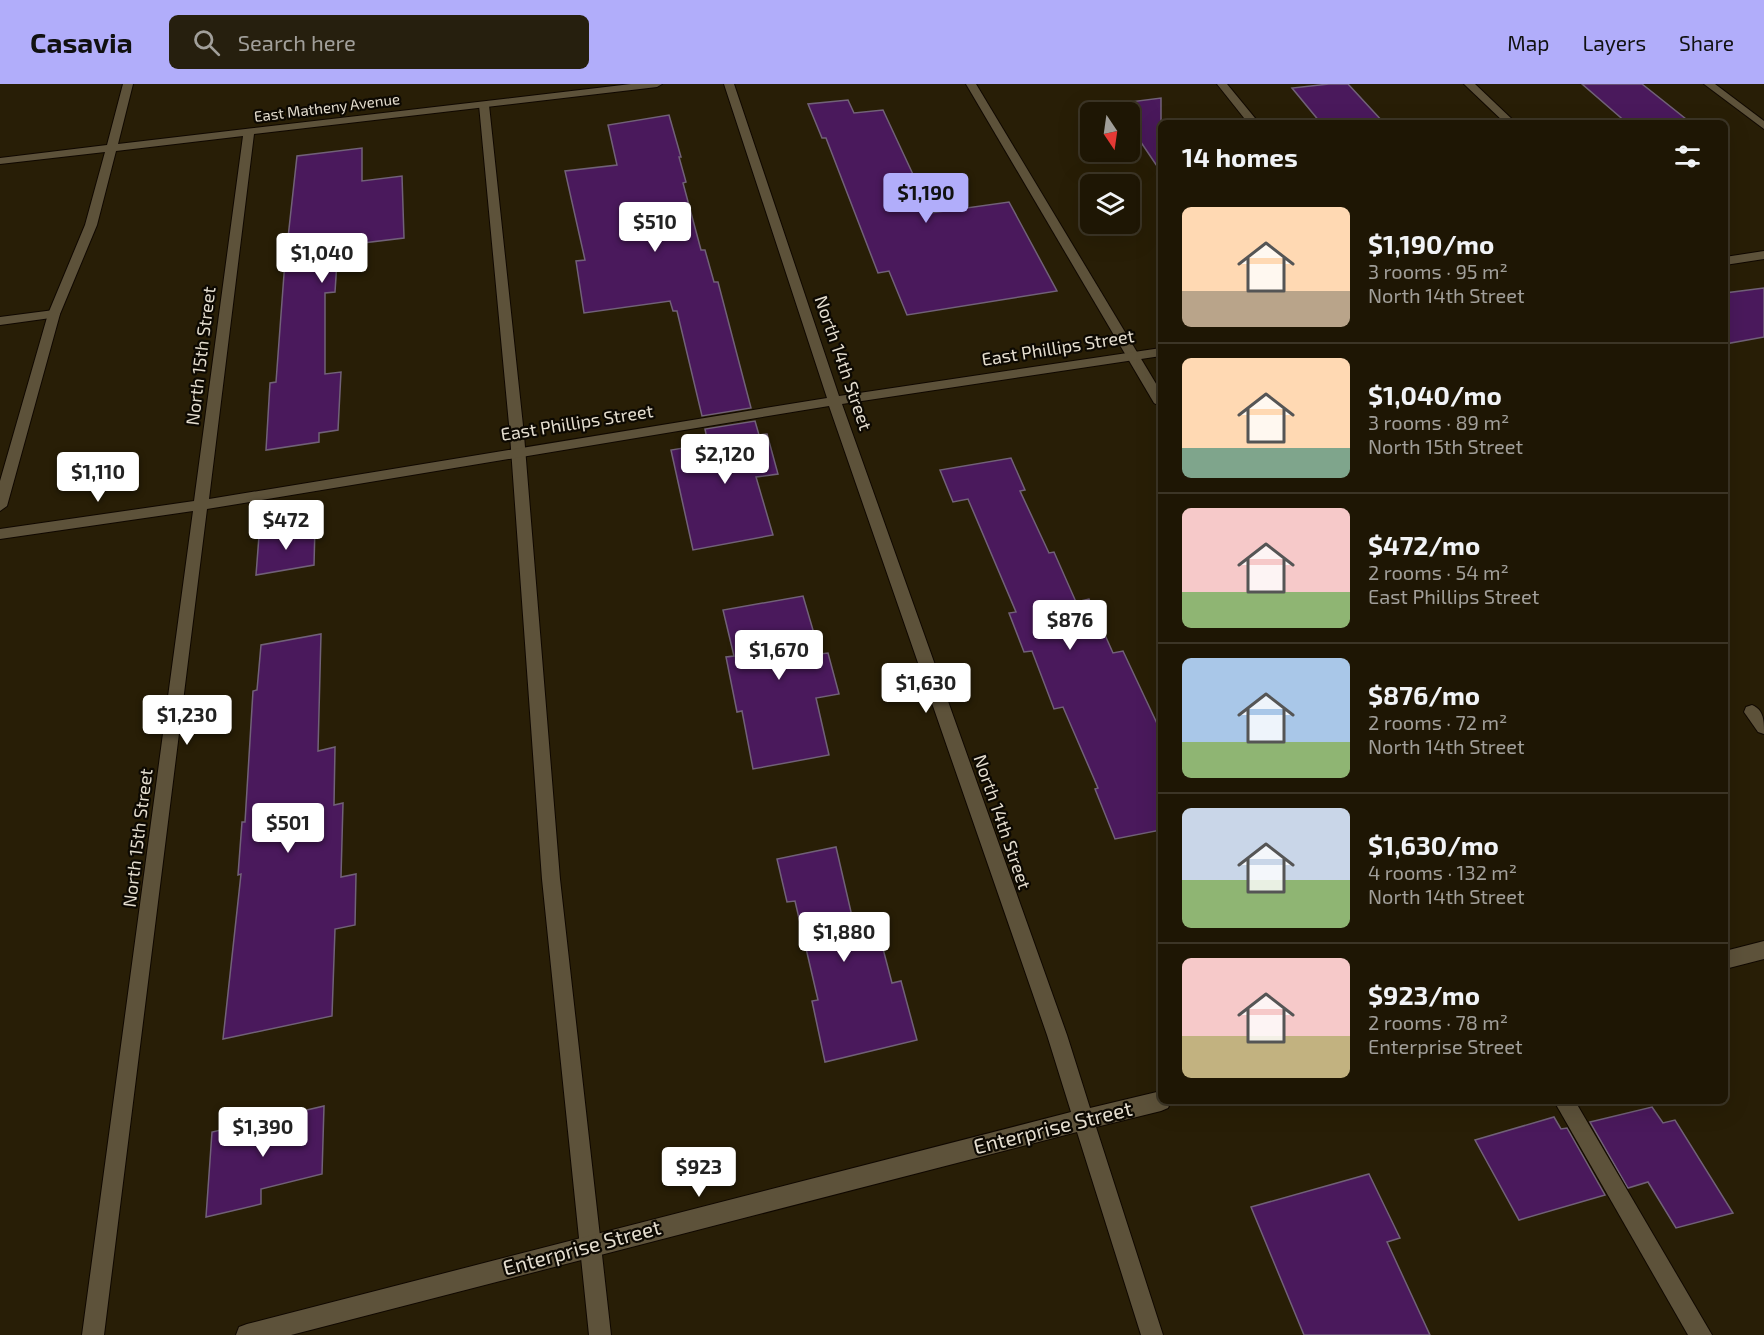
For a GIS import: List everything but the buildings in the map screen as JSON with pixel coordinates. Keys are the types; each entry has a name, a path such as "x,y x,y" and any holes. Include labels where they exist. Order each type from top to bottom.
{"street":[{"path":"0,506 54,314 91,225 128,84"},
{"name":"East Matheny Avenue","path":"0,161 657,84"},
{"name":"North 14th Street","path":"729,84 835,401 1057,1035 1152,1335"},
{"path":"971,84 1158,398"},
{"path":"1222,84 1252,120"},
{"path":"1469,84 1508,120"},
{"path":"1708,84 1764,126"},
{"path":"484,105 518,452 550,879 600,1335"},
{"name":"North 15th Street","path":"93,1335 249,133"},
{"path":"1728,261 1764,255"},
{"path":"0,321 54,314"},
{"name":"East Phillips Street","path":"0,534 201,505 835,401 1158,352"},
{"path":"1752,712 1764,727"},
{"path":"1728,959 1764,950"},
{"name":"Enterprise Street","path":"248,1335 1158,1102"},
{"path":"1566,1104 1701,1335"}]}
